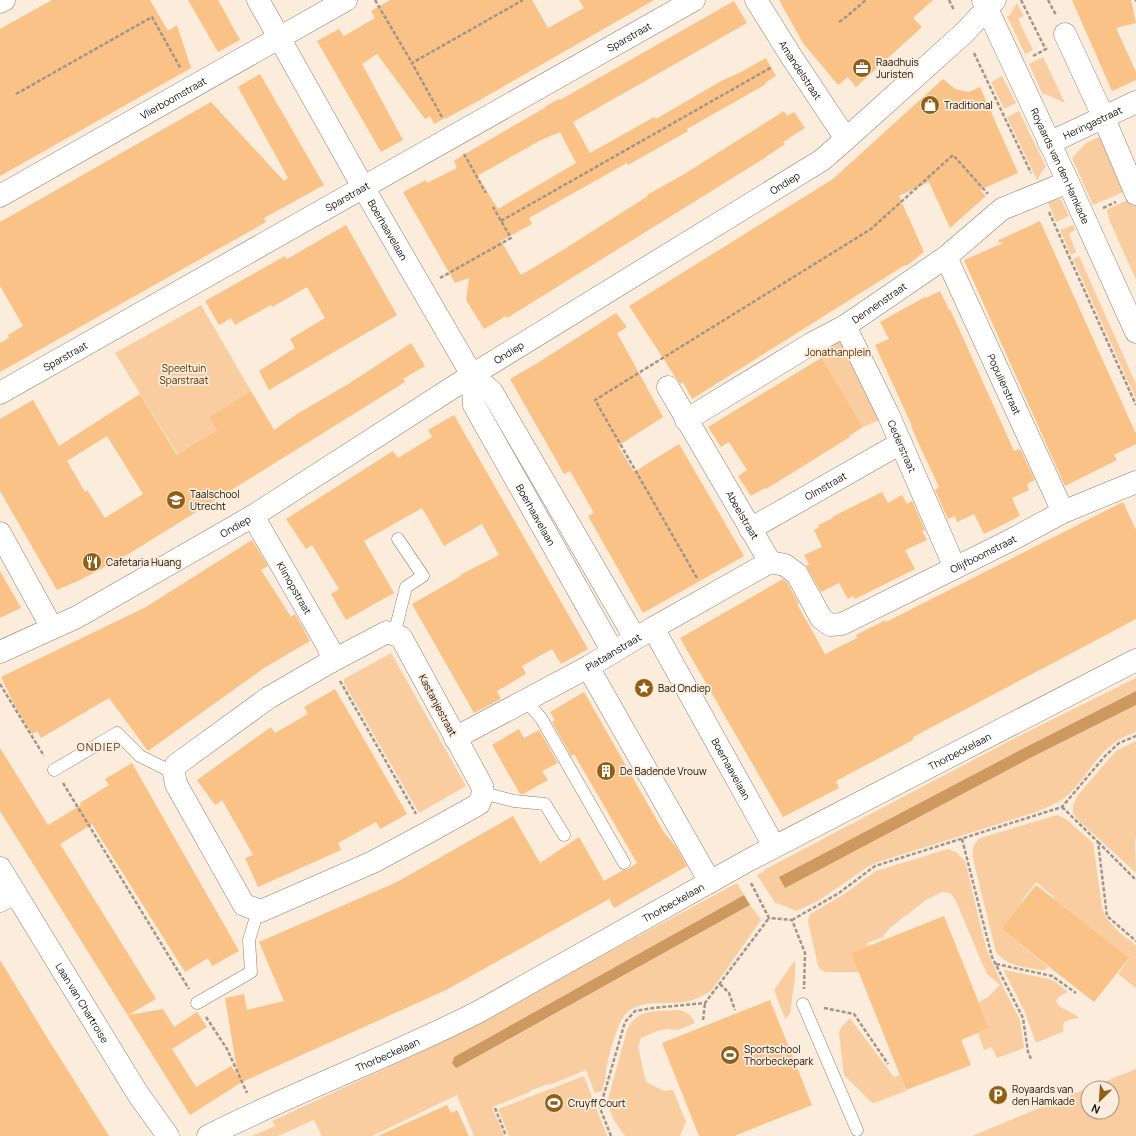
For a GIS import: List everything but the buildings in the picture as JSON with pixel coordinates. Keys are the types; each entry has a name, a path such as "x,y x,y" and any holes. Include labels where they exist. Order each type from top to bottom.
{"street":[{"path":"0,2 4,0"},
{"name":"Boerhaavelaan","path":"258,0 363,187 472,374 492,392 644,633 774,846"},
{"name":"Vlierboomstraat","path":"0,196 346,0"},
{"name":"Sparstraat","path":"0,393 694,0"},
{"name":"Amandelstraat","path":"756,0 790,56 846,139"},
{"name":"Royaards van den Hamkade","path":"988,3 1049,143 1136,332"},
{"name":"Ondiep","path":"0,652 77,617 253,516 472,374 822,160 964,33 988,3"},
{"path":"1065,34 1103,116 1136,194"},
{"name":"Heringastraat","path":"1049,143 1103,116 1136,102"},
{"name":"Dennenstraat","path":"686,420 811,344 845,326 946,257 1002,209 1068,182"},
{"name":"Populierstraat","path":"946,257 1063,512"},
{"name":"Cederstraat","path":"845,326 901,443 955,568"},
{"name":"Boerhaavelaan","path":"472,374 474,405 613,652"},
{"name":"Abeelstraat","path":"668,387 770,562"},
{"name":"Olmstraat","path":"750,529 901,443"},
{"name":"Olijfboomstraat","path":"770,562 785,565 797,574 821,618 830,625 842,624 1063,512 1136,482"},
{"name":"Klimopstraat","path":"253,516 329,648 332,661"},
{"path":"0,533 52,628"},
{"name":"Plataanstraat","path":"456,738 588,667 644,633 770,562"},
{"path":"394,635 387,632 332,661 268,698 176,765 174,773 176,784 244,905 261,911 373,862 478,804 483,793"},
{"name":"Kastanjestraat","path":"394,635 401,637 482,786 483,793"},
{"name":"Thorbeckelaan","path":"208,1136 255,1112 445,1029 774,846 1136,660"},
{"path":"588,667 710,882"},
{"name":"Laan van Chartroise","path":"0,868 8,897 138,1094 168,1136"}],"lane":[{"path":"394,635 406,587 423,576 398,539"},
{"path":"526,701 541,718 624,863"},
{"path":"54,770 117,733 140,756 174,773"},
{"path":"483,793 514,801 545,804 564,835"},
{"path":"197,1003 251,972 249,940 258,910"},
{"path":"803,1004 857,1130"}],"path":[{"path":"375,0 486,193"},
{"path":"412,63 522,0"},
{"path":"839,22 866,0"},
{"path":"1014,65 1046,50 1065,34 1048,0"},
{"path":"16,94 152,17 191,87"},
{"path":"501,221 790,56"},
{"path":"708,597 595,400 871,229 953,154 1002,209"},
{"path":"422,288 511,238 493,207"},
{"path":"332,661 338,676 427,833"},
{"path":"0,684 36,744 71,795 197,1003 227,1049 255,1112"},
{"path":"769,918 792,920 839,893 875,866 1062,807 1105,756 1119,744 1136,736"},
{"path":"1062,807 1136,880"},
{"path":"962,839 992,957 1023,1018 1028,1052 1031,1059"},
{"path":"1098,842 1107,916 1136,941"},
{"path":"742,865 769,918"},
{"path":"703,1020 705,1003 769,918"},
{"path":"792,920 805,953 803,1004 854,1014 888,1064"},
{"path":"996,964 1052,976 1076,994"},
{"path":"720,984 729,993 735,1010"},
{"path":"611,1136 600,1108 624,1022 635,1011 705,1003"},
{"path":"495,1108 506,1136"}],"green space":[{"path":"1017,3 1024,16 1018,19 1033,50 1025,54 1007,16 1009,16"},
{"path":"1043,57 1065,103 1045,94 1043,95 1029,64"},
{"path":"1002,76 1016,103 1004,109 991,82"},
{"path":"1019,111 1046,167 1037,180 1007,117"},
{"path":"1101,136 1128,190 1093,205 1072,158 1086,143"},
{"path":"1132,198 1136,207 1136,280 1106,210"},
{"path":"1061,199 1069,216 1056,222 1047,200"},
{"path":"1073,225 1075,230 1069,234 1076,252 1071,255 1060,230"},
{"path":"1079,256 1136,384 1136,399 1073,259"},
{"name":"Speeltuin Sparstraat","path":"201,305 251,391 209,417 217,430 198,442 180,458 115,353"},
{"name":"Jonathanplein","path":"845,326 889,416 863,427 811,344"},
{"path":"391,653 466,786 419,813 344,683 344,679"},
{"path":"1136,678 1136,691 779,877 1034,756 1136,705 1136,732 1127,735 1107,749 1071,792 1054,804 1036,812 881,861 869,866 818,901 796,911 777,903 776,904 757,875 1017,737"},
{"path":"1136,741 1136,873 1077,819 1073,813 1073,806 1077,796 1116,751"},
{"path":"1057,815 1066,819 1093,843 1102,907 1106,918 1120,933 1136,945 1136,988 1118,974 1129,959 1054,899 1054,897 1036,882 1021,902 1022,903 1001,929 1048,967 1045,970 1040,970 1016,965 1005,961 996,952 973,859 974,845 980,838"},
{"path":"948,849 956,852 965,861 986,948 1003,987 1020,1020 1024,1048 997,1058 992,1047 984,1050 978,1033 989,1028 979,1002 988,997 1000,985 987,974 955,899 950,893 942,892 926,900 891,927 884,935 883,940 882,937 867,943 868,946 851,953 859,972 825,972 818,966 808,921 810,914 843,895 876,871"},
{"path":"737,883 744,895 454,1057 452,1060 455,1067 458,1068 750,905 761,920 712,990 699,998 684,1002 657,1003 639,1006 632,1009 625,1015 620,1023 612,1046 602,1091 595,1093 586,1070 492,1107 504,1136 474,1136 457,1095 372,1136 322,1136 314,1120 278,1136 252,1136 275,1126 272,1121 436,1045"},
{"path":"795,960 795,977 790,1014 785,1019 774,990"},
{"path":"1004,971 1054,981 1068,992 1060,996 1057,1003 1079,1018 1065,1022 1063,1024 1064,1031 1036,1043 1024,1010"},
{"path":"675,1010 687,1013 695,1023 678,1030 666,1029 657,1031 641,1038 638,1046 646,1082 664,1091 673,1090 686,1122 680,1136 625,1136 611,1114 608,1099 627,1030 636,1018 647,1012"},
{"path":"850,1018 893,1076 895,1077 900,1075 906,1091 874,1103 871,1102 844,1075 839,1033 841,1028"},
{"path":"1136,1069 1136,1136 972,1136 1080,1091 1080,1120 1120,1120 1120,1080 1109,1080"},
{"name":"Cruyff Court","path":"584,1076 607,1136 509,1136 498,1109"}],"shaded area":[{"path":"1136,691 1136,705 1034,756 785,888 779,877 1028,746"},
{"path":"744,895 750,905 457,1068 452,1063 454,1057"}],"place":[{"name":"Raadhuis Juristen","path":"862,68"},
{"name":"Traditional","path":"930,105"},
{"name":"Taalschool Utrecht","path":"176,500"},
{"name":"Cafetaria Huang","path":"92,562"},
{"name":"Bad Ondiep","path":"644,688"},
{"name":"De Badende Vrouw","path":"606,771"},
{"name":"Sportschool Thorbeckepark","path":"730,1055"},
{"name":"Royaards van den Hamkade","path":"998,1095"},
{"name":"Cruyff Court","path":"554,1103"}],"district":[{"name":"ONDIEP","path":"99,746"}]}
